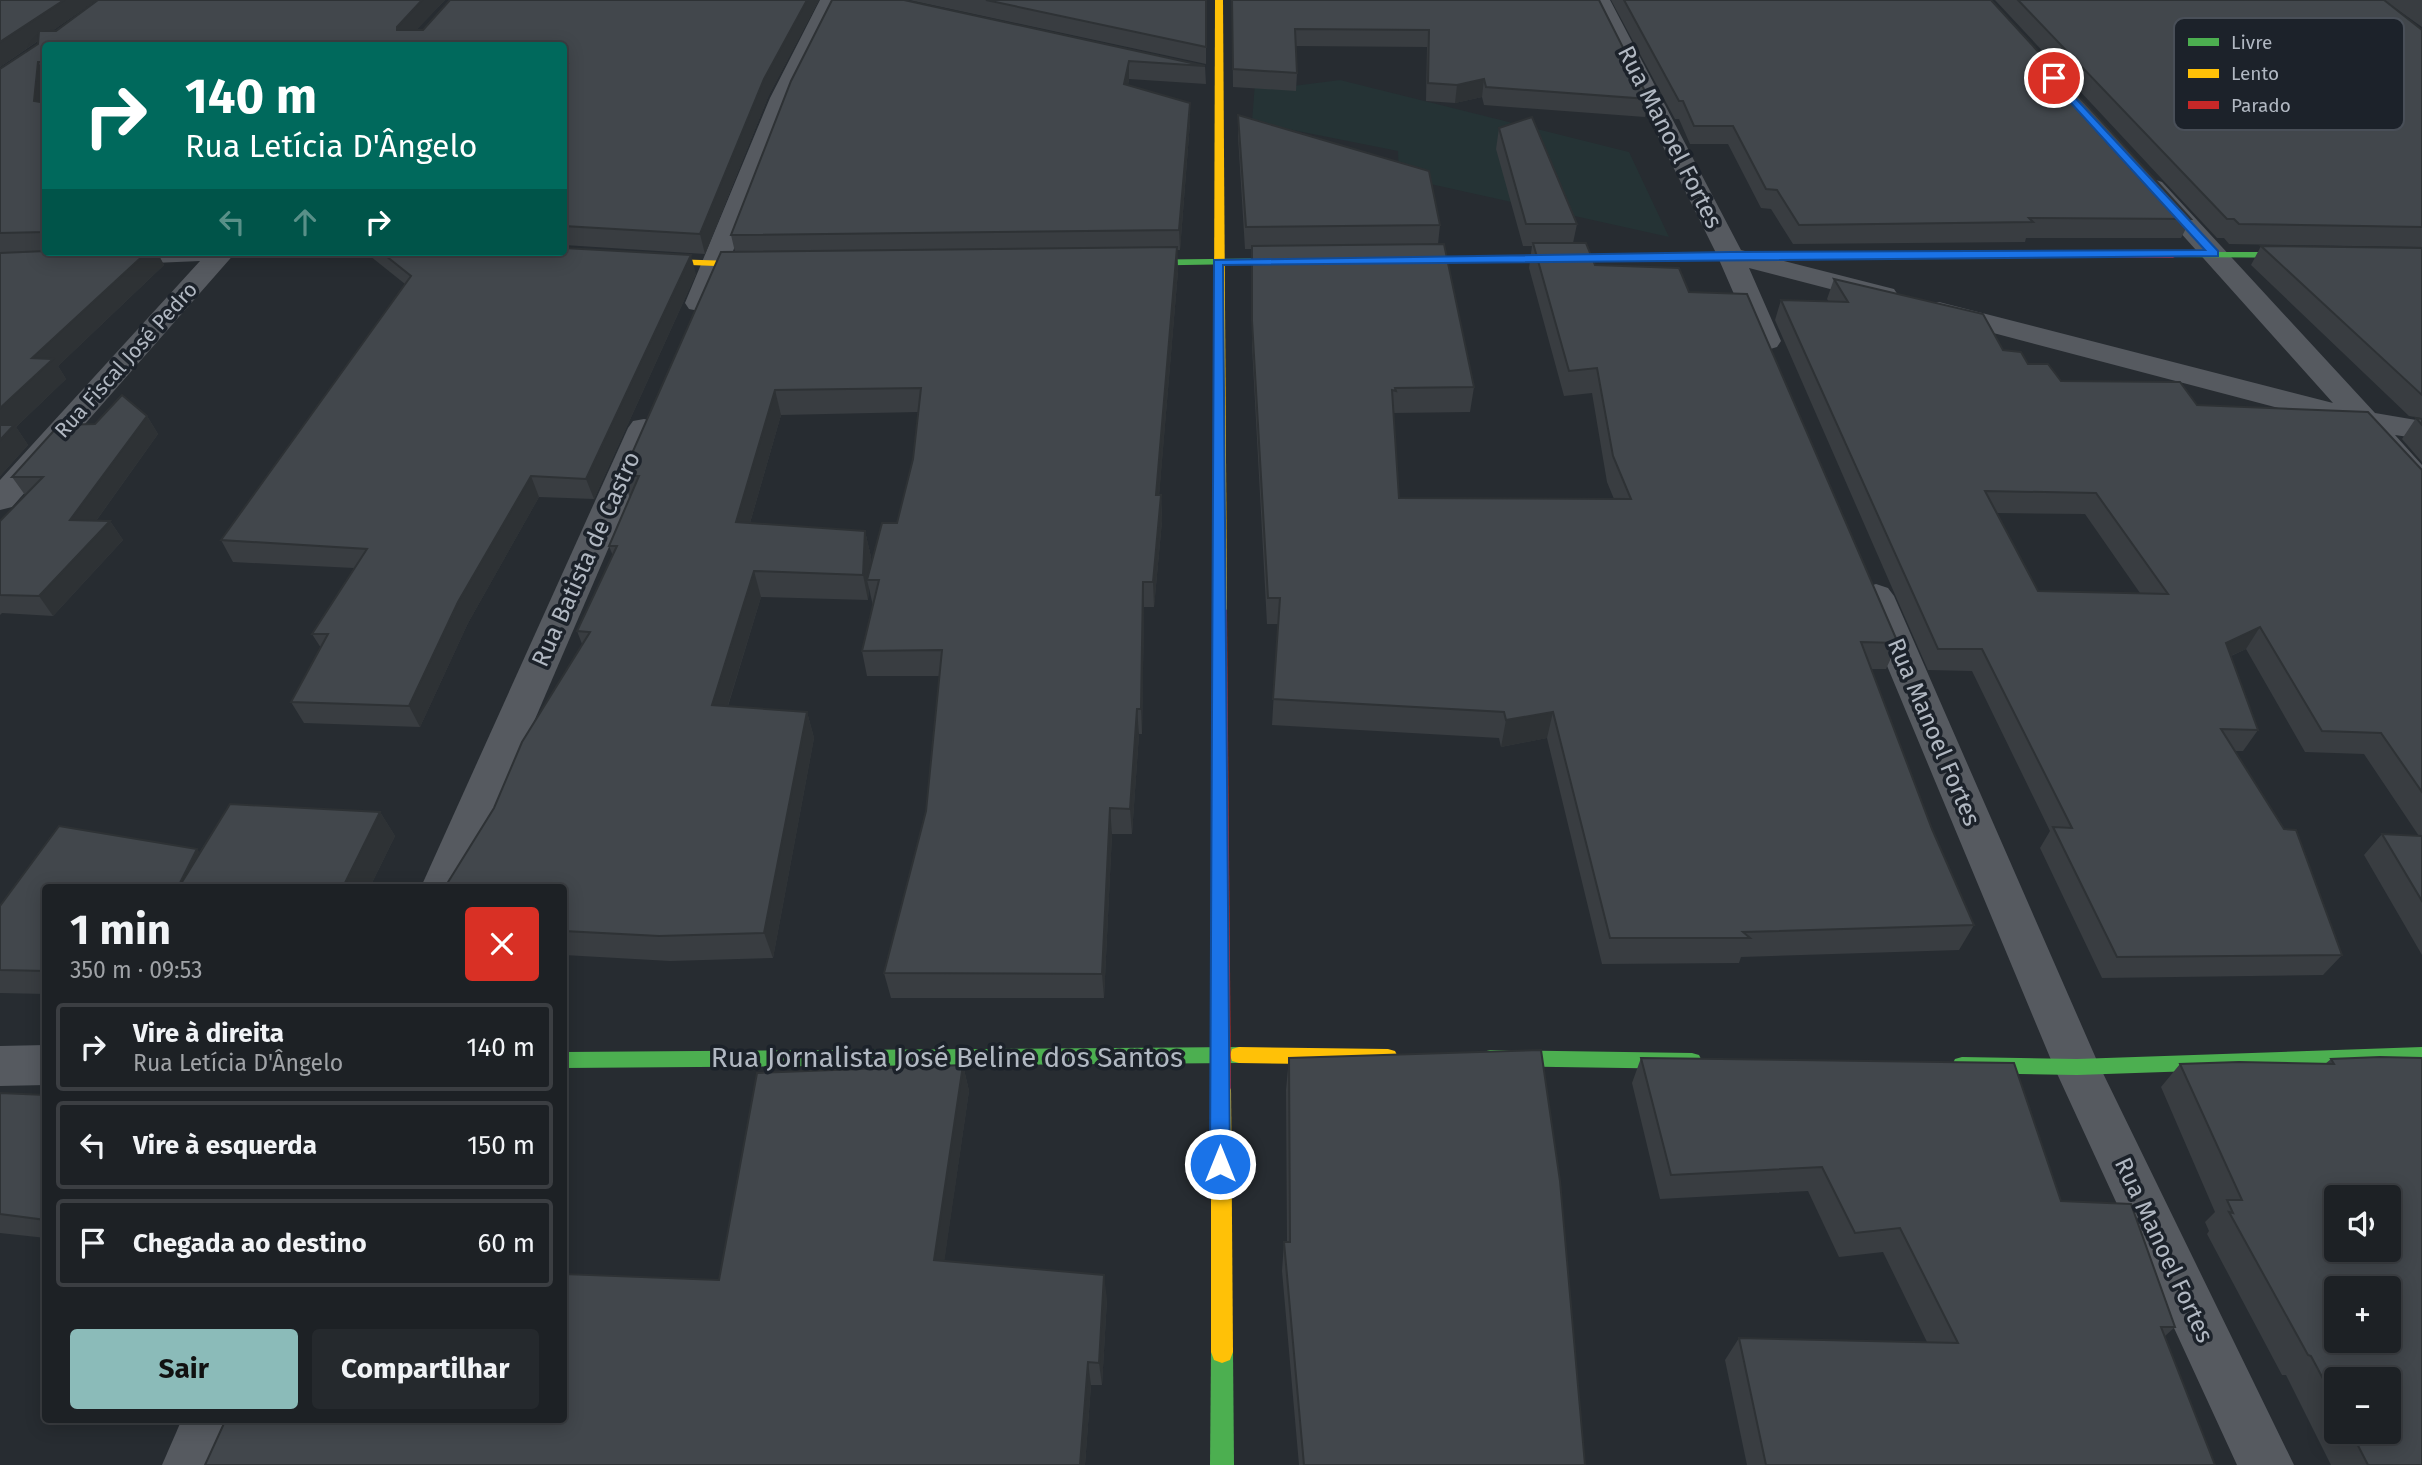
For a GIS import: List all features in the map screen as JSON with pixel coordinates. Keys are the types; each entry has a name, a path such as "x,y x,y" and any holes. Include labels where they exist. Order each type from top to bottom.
{"street":[{"path":"688,329 781,98 830,0"},
{"path":"1219,0 1217,262 1222,1465"},
{"name":"Rua Manoel Fortes","path":"1600,0 1730,255 1779,369"},
{"path":"1192,72 1219,78"},
{"path":"2140,173 2422,484"},
{"path":"1730,255 2364,421 2422,430"},
{"path":"1384,260 1730,255 2325,255"},
{"path":"82,259 140,256"},
{"name":"Rua Fiscal José Pedro","path":"0,500 219,256"},
{"path":"623,260 716,265 785,265"},
{"path":"1106,263 1315,261"},
{"name":"Rua Batista de Castro","path":"443,884 654,405"},
{"name":"Rua Manoel Fortes","path":"1860,560 2077,1066 2266,1465"},
{"name":"Rua Jornalista José Beline dos Santos","path":"567,1060 1219,1055 1399,1057"},
{"path":"1939,1065 2077,1066 2422,1055"},
{"path":"1468,1058 1703,1061"},
{"path":"0,1066 42,1065"},
{"path":"190,1465 208,1423"}],"shaded area":[{"path":"1340,80 1629,152 1669,237 1399,177 1398,151 1252,122 1255,82 1293,86"}],"building":[{"path":"0,0 64,0 0,42"},
{"path":"98,0 422,0 397,30 423,30 450,0 807,0 764,79 700,234 567,226 567,42 42,42 42,62 38,62 34,101 42,102 42,232 0,233 0,69 38,44 39,31 56,31"},
{"path":"832,0 904,0 1205,66 1129,61 1124,84 1190,103 1179,230 731,235 791,81"},
{"path":"986,0 1206,0 1206,47"},
{"path":"1232,0 1599,0 1649,99 1486,87 1484,79 1457,85 1428,83 1429,30 1295,29 1297,73 1233,69"},
{"path":"1624,0 1991,0 2191,219 2029,218 2033,222 1799,225 1777,190 1766,189 1733,126 1694,126 1683,101 1679,101"},
{"path":"2018,0 2384,0 2422,30 2422,227 2239,224 2234,219 2227,219"},
{"path":"1238,115 1429,171 1440,225 1246,227"},
{"path":"1532,117 1577,224 1526,224 1499,128"},
{"path":"1533,243 1586,243 1595,265 1679,268 1689,292 1747,294 1898,643 1861,642 1932,829 1974,925 1743,932 1750,938 1610,938 1553,712 1506,720 1504,712 1273,699 1280,598 1268,598 1252,321 1252,246 1444,244 1474,387 1392,390 1399,498 1631,499 1613,456 1597,368 1569,371"},
{"path":"2261,246 2422,248 2422,395"},
{"path":"1177,247 1156,495 1161,495 1153,582 1143,582 1141,709 1137,709 1130,809 1110,808 1102,974 884,973 926,811 942,650 862,651 879,580 867,580 882,523 897,523 913,459 921,388 775,390 736,522 865,531 863,575 754,571 712,705 807,712 764,933 659,936 567,931 567,884 447,884 494,808 522,742 590,632 577,631 617,546 609,546 639,476 622,476 721,252"},
{"path":"567,248 691,255 586,479 531,476 458,602 409,706 291,702 328,634 312,634 367,549 221,540 411,276 386,256 567,256"},
{"path":"42,251 42,256 143,256 32,358 53,359 0,408 0,253"},
{"path":"1834,279 1983,314 2003,350 2021,352 2028,364 2048,364 2061,381 2180,382 2197,405 2368,412 2422,470 2422,792 2381,733 2322,731 2260,627 2226,643 2258,730 2221,729 2284,829 2296,830 2342,955 2117,957 2053,827 2072,828 1982,649 1938,649 1781,300 1848,302","holes":["1985,491 2096,493 2168,594 2038,591"]},
{"path":"122,395 147,416 70,520 110,521 39,596 0,595 0,521 43,477 12,477 59,425 95,424"},
{"path":"0,425 14,425 0,440"},
{"path":"230,804 380,812 344,884 181,884"},
{"path":"59,826 197,849 180,884 42,884 42,971 0,970 0,906"},
{"path":"2382,834 2422,836 2422,901"},
{"path":"1541,1050 1560,1181 1585,1465 1304,1465 1284,1242 1290,1242 1289,1058"},
{"path":"1641,1058 2014,1063 2061,1201 2131,1204 2175,1327 2161,1327 2215,1465 1766,1465 1739,1338 1958,1343 1900,1228 1855,1233 1822,1167 1671,1175"},
{"path":"2422,1058 2422,1465 2368,1465 2357,1444 2401,1444 2401,1367 2324,1367 2324,1380 2229,1212 2233,1213 2227,1200 2242,1200 2180,1064 2334,1064 2331,1059"},
{"path":"963,1065 934,1260 1104,1275 1099,1363 1088,1362 1080,1465 205,1465 224,1423 567,1423 567,1274 719,1280 757,1073"},
{"path":"0,1093 42,1095 42,1219 0,1214"}],"traffic: fast":[{"path":"1395,260 1877,255"},
{"path":"2173,255 2308,255"},
{"path":"1126,263 1303,261"},
{"path":"567,1060 1239,1055"},
{"path":"1962,1065 2077,1067 2422,1055"},
{"path":"1490,1058 1692,1061"},
{"path":"1222,1352 1222,1465"}],"traffic: slow":[{"path":"1219,0 1220,610"},
{"path":"639,261 768,265"},
{"path":"1239,1055 1388,1057"},
{"path":"1221,1088 1222,1352"}],"traffic: jam":[{"path":"1877,255 2173,255"},
{"path":"1220,610 1221,1088"}],"route":[{"path":"1220,1164 1217,262 1730,255 2214,254 2054,78"}]}
